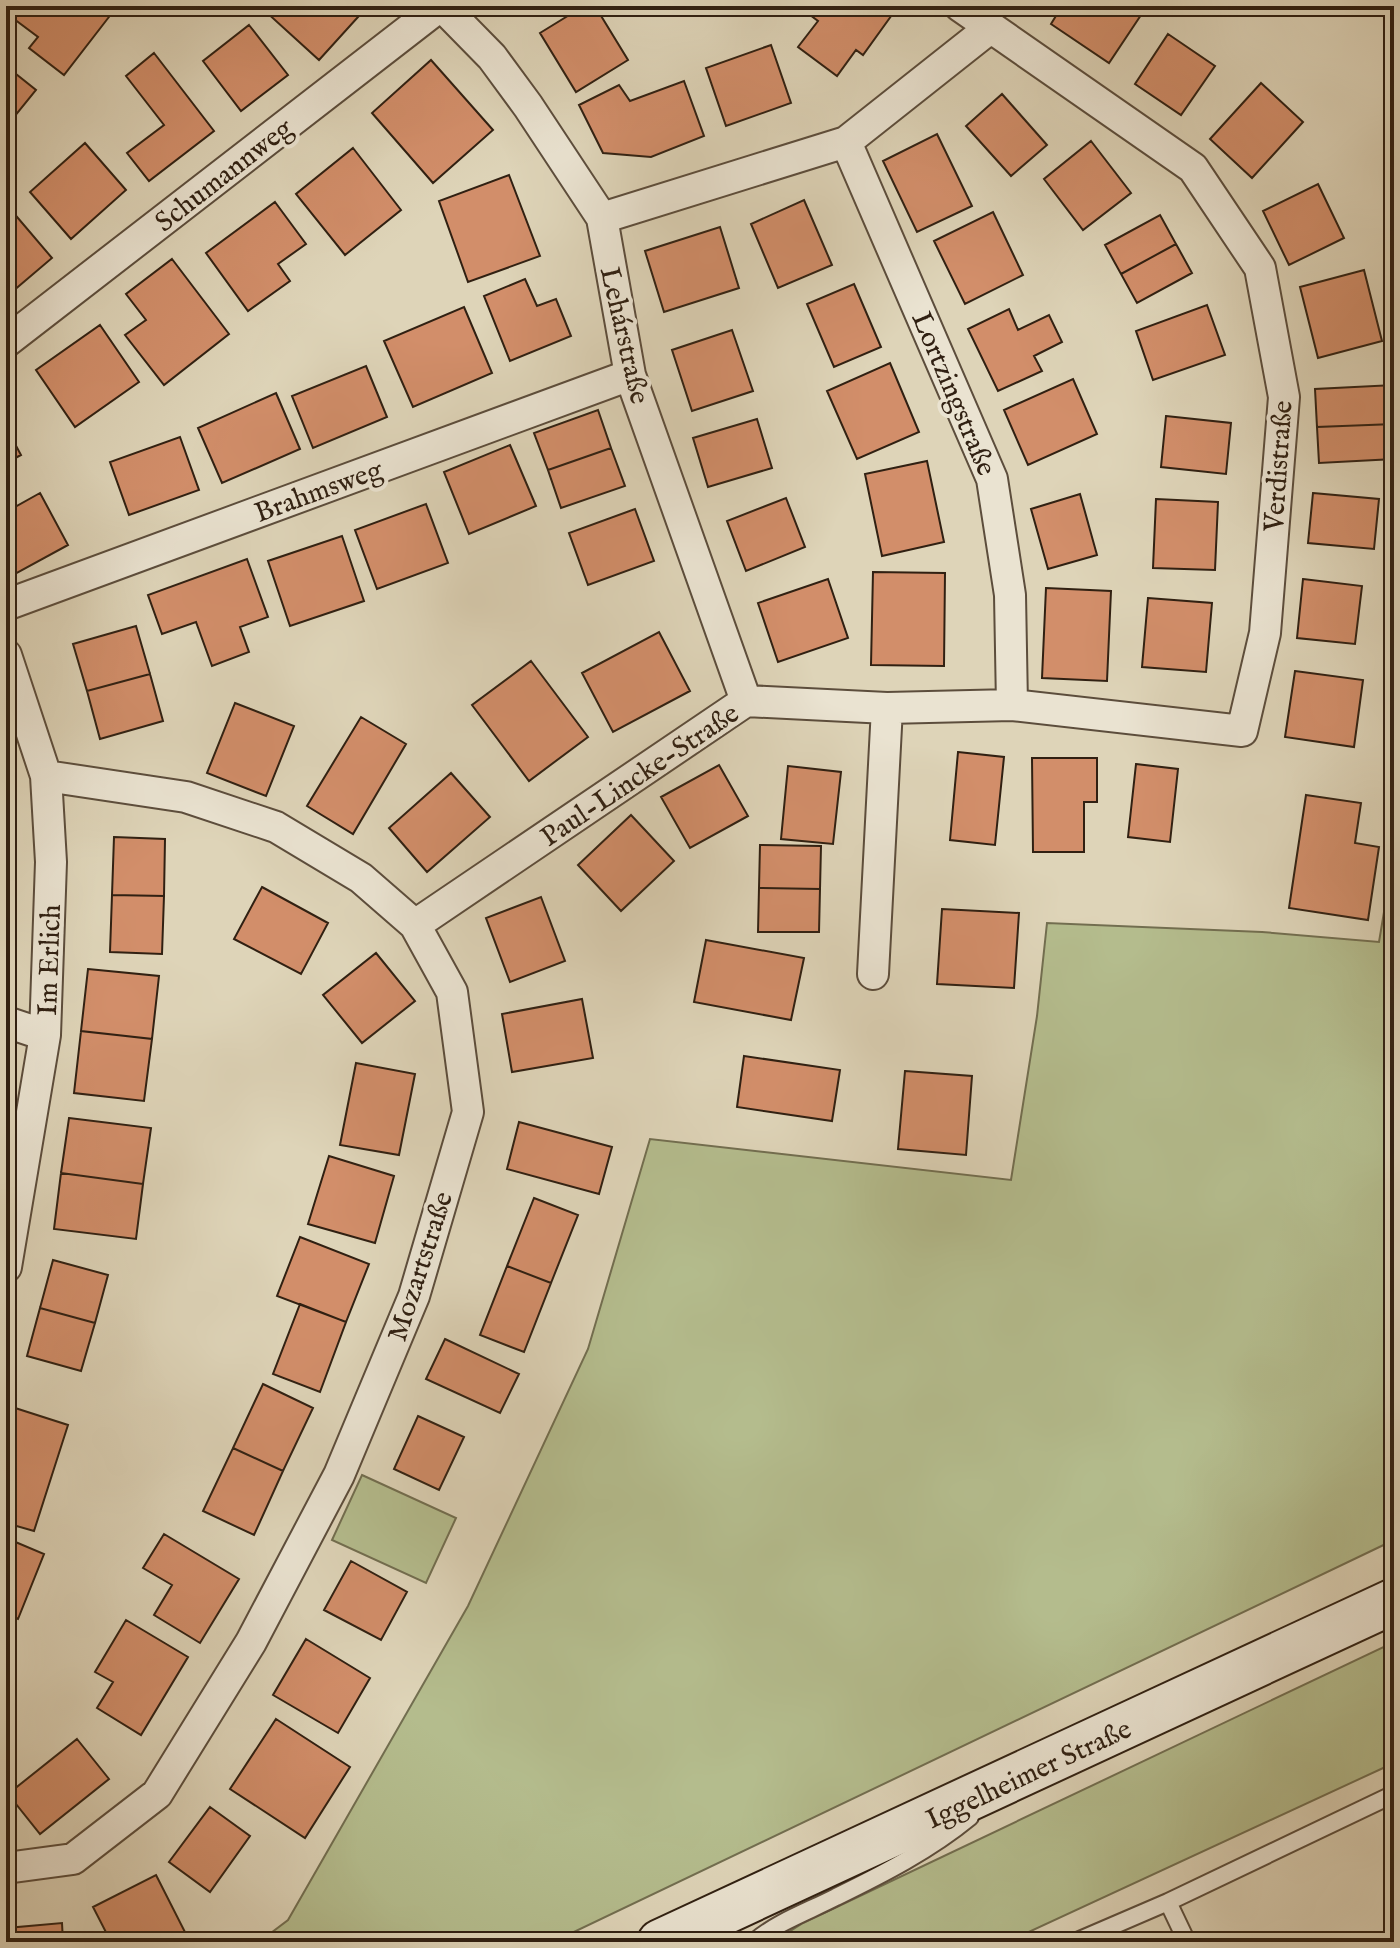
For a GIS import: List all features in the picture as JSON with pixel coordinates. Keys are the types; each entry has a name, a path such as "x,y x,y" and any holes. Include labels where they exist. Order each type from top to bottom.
{"main road":[{"name":"Iggelheimer Straße","path":"660,1942 1394,1601"}],"street":[{"name":"Lehárstraße","path":"441,6 492,57 602,218 630,375 746,701"},
{"name":"Schumannweg","path":"6,342 441,6"},
{"name":"Verdistraße","path":"960,6 1193,168 1260,268 1284,397 1265,633 1242,731"},
{"path":"602,218 846,142 990,28"},
{"name":"Lortzingstraße","path":"846,142 992,479 1010,595 1012,705"},
{"name":"Brahmsweg","path":"6,605 630,375"},
{"name":"Im Erlich","path":"6,655 46,776 51,862 45,1035 6,1267"},
{"name":"Paul-Lincke-Straße","path":"415,925 746,701 887,708 1012,705 1242,731"},
{"path":"873,974 887,708"},
{"name":"Mozartstraße","path":"6,1868 73,1859 157,1794 251,1642 339,1475 414,1296 468,1112 452,992 415,925 361,878 276,827 186,797 46,776"},
{"path":"6,1022 45,1035"}],"lane":[{"path":"754,1942 766,1932 844,1894 942,1840 1017,1778"},
{"path":"1075,1942 1168,1902 1394,1794"},
{"path":"1168,1902 1187,1942"}],"green space":[{"path":"1394,852 1394,1540 553,1942 259,1942 288,1920 468,1606 588,1349 650,1139 1011,1180 1037,1016 1047,923 1262,932 1379,942"},
{"path":"362,1475 456,1518 426,1583 332,1540"},
{"path":"1394,1642 1394,1763 1007,1942 773,1942 803,1923"}],"building":[{"path":"6,6 104,6 112,13 64,75 29,48 38,37 6,13"},
{"path":"269,6 368,6 319,60 265,11"},
{"path":"584,6 595,6 628,60 576,92 540,33"},
{"path":"798,6 886,6 894,12 863,55 856,50 837,76 798,47 818,21"},
{"path":"1062,6 1147,6 1109,63 1051,24"},
{"path":"249,25 288,75 241,111 203,61"},
{"path":"1168,34 1215,66 1181,115 1135,84"},
{"path":"771,45 791,103 726,126 706,68"},
{"path":"154,53 214,131 149,181 127,153 164,125 126,76"},
{"path":"431,60 493,130 433,183 372,113"},
{"path":"6,66 36,90 6,127"},
{"path":"684,81 704,136 651,157 603,153 579,105 619,85 630,101"},
{"path":"1261,83 1303,122 1252,178 1210,139"},
{"path":"1002,94 1047,145 1011,176 966,126"},
{"path":"937,134 972,206 917,232 883,161"},
{"path":"1091,141 1131,193 1083,230 1044,179"},
{"path":"85,143 126,190 71,239 30,192"},
{"path":"353,148 401,210 345,255 296,194"},
{"path":"509,175 540,256 468,282 439,201"},
{"path":"1318,184 1344,238 1289,265 1263,211"},
{"path":"804,200 832,265 778,288 751,224"},
{"path":"275,202 306,244 278,264 290,281 248,311 206,253"},
{"path":"6,204 52,258 6,297"},
{"path":"993,212 1023,275 965,304 934,241"},
{"path":"1160,215 1176,244 1121,274 1105,245"},
{"path":"720,227 739,288 664,312 645,251"},
{"path":"1176,244 1192,273 1137,303 1121,274"},
{"path":"172,259 229,334 164,385 125,335 146,320 126,294"},
{"path":"1364,270 1382,341 1318,358 1300,287"},
{"path":"525,279 537,306 556,299 571,336 510,361 484,296"},
{"path":"854,284 881,347 834,367 807,304"},
{"path":"1207,305 1225,355 1153,380 1136,331"},
{"path":"464,307 492,373 413,407 384,341"},
{"path":"1009,309 1018,330 1049,315 1062,342 1034,356 1042,371 998,391 968,329"},
{"path":"100,325 139,382 75,427 36,370"},
{"path":"732,330 753,391 692,411 672,350"},
{"path":"890,363 919,432 857,459 827,391"},
{"path":"366,366 387,417 313,448 292,396"},
{"path":"1073,379 1097,434 1028,465 1004,410"},
{"path":"1394,385 1394,424 1317,427 1315,389"},
{"path":"276,393 300,449 222,483 198,428"},
{"path":"598,410 611,448 548,470 534,433"},
{"path":"1166,416 1231,423 1226,474 1161,467"},
{"path":"757,419 772,468 708,487 693,438"},
{"path":"1394,424 1394,459 1319,463 1317,427"},
{"path":"6,427 21,455 6,463"},
{"path":"180,437 199,490 129,515 110,462"},
{"path":"510,445 536,506 469,534 444,472"},
{"path":"611,448 625,486 561,508 548,470"},
{"path":"927,461 944,542 882,556 865,474"},
{"path":"40,493 68,545 15,574 6,557 6,512"},
{"path":"1313,493 1379,499 1374,549 1308,543"},
{"path":"1080,494 1097,555 1048,569 1031,509"},
{"path":"786,498 805,547 746,571 727,521"},
{"path":"1156,499 1218,502 1215,570 1153,568"},
{"path":"426,504 448,563 377,589 355,530"},
{"path":"635,509 654,561 588,585 569,533"},
{"path":"342,536 364,601 290,626 268,561"},
{"path":"247,559 268,617 240,627 249,652 212,666 196,622 162,634 148,595"},
{"path":"873,572 945,573 944,666 871,665"},
{"path":"828,579 848,638 778,662 758,603"},
{"path":"1303,579 1362,586 1355,644 1297,638"},
{"path":"1046,588 1111,591 1107,681 1042,678"},
{"path":"1148,598 1212,603 1206,672 1142,667"},
{"path":"136,626 150,674 87,691 73,644"},
{"path":"659,632 690,691 613,732 582,673"},
{"path":"531,661 588,737 529,781 472,705"},
{"path":"1295,671 1363,680 1354,747 1285,737"},
{"path":"150,674 163,721 100,739 87,691"},
{"path":"235,703 294,726 266,796 207,773"},
{"path":"361,717 406,744 353,834 307,806"},
{"path":"958,752 1004,757 995,845 950,840"},
{"path":"1032,758 1097,758 1097,802 1084,802 1084,852 1033,852"},
{"path":"1136,764 1178,769 1170,842 1128,837"},
{"path":"719,765 748,816 690,848 661,797"},
{"path":"788,766 841,772 833,844 781,839"},
{"path":"451,773 490,817 427,872 389,828"},
{"path":"1306,795 1361,803 1355,843 1379,847 1368,920 1289,908"},
{"path":"631,815 674,861 621,911 578,865"},
{"path":"114,837 165,839 164,896 112,895"},
{"path":"760,845 821,846 820,889 759,888"},
{"path":"262,887 328,923 301,974 234,939"},
{"path":"759,888 820,889 819,932 758,932"},
{"path":"112,895 164,896 162,954 110,952"},
{"path":"541,897 565,961 510,982 486,918"},
{"path":"942,909 1019,913 1014,988 937,984"},
{"path":"706,940 804,958 791,1020 694,1002"},
{"path":"376,953 415,1001 362,1043 323,995"},
{"path":"88,969 159,976 152,1039 81,1031"},
{"path":"582,999 593,1058 512,1072 502,1014"},
{"path":"81,1031 152,1039 144,1101 74,1093"},
{"path":"744,1056 840,1070 832,1121 737,1107"},
{"path":"356,1063 415,1074 399,1155 340,1145"},
{"path":"905,1071 972,1076 966,1155 898,1149"},
{"path":"69,1118 151,1128 143,1184 61,1173"},
{"path":"519,1122 612,1147 599,1194 507,1169"},
{"path":"329,1156 394,1176 375,1243 308,1224"},
{"path":"61,1173 143,1184 136,1239 54,1229"},
{"path":"534,1198 578,1215 551,1283 507,1266"},
{"path":"300,1237 369,1264 346,1322 277,1296"},
{"path":"53,1260 108,1275 95,1323 40,1308"},
{"path":"507,1266 551,1283 524,1352 480,1335"},
{"path":"300,1304 346,1322 320,1392 273,1374"},
{"path":"40,1308 95,1323 81,1371 27,1356"},
{"path":"445,1339 519,1374 500,1413 426,1379"},
{"path":"263,1384 313,1408 283,1471 233,1448"},
{"path":"12,1407 68,1425 34,1531 6,1523 6,1425"},
{"path":"418,1416 464,1437 439,1490 394,1469"},
{"path":"233,1448 283,1471 254,1535 203,1511"},
{"path":"164,1534 239,1579 200,1643 154,1615 172,1585 143,1568"},
{"path":"6,1538 44,1554 18,1619 6,1614"},
{"path":"351,1561 407,1592 381,1640 324,1610"},
{"path":"126,1620 188,1657 141,1735 97,1708 113,1682 95,1672"},
{"path":"306,1639 370,1678 338,1733 273,1695"},
{"path":"276,1719 350,1767 305,1838 230,1789"},
{"path":"77,1739 109,1779 40,1834 8,1794"},
{"path":"210,1807 250,1836 210,1892 169,1862"},
{"path":"156,1875 188,1938 180,1942 111,1942 93,1907"},
{"path":"62,1923 63,1942 9,1942 7,1928"}]}
